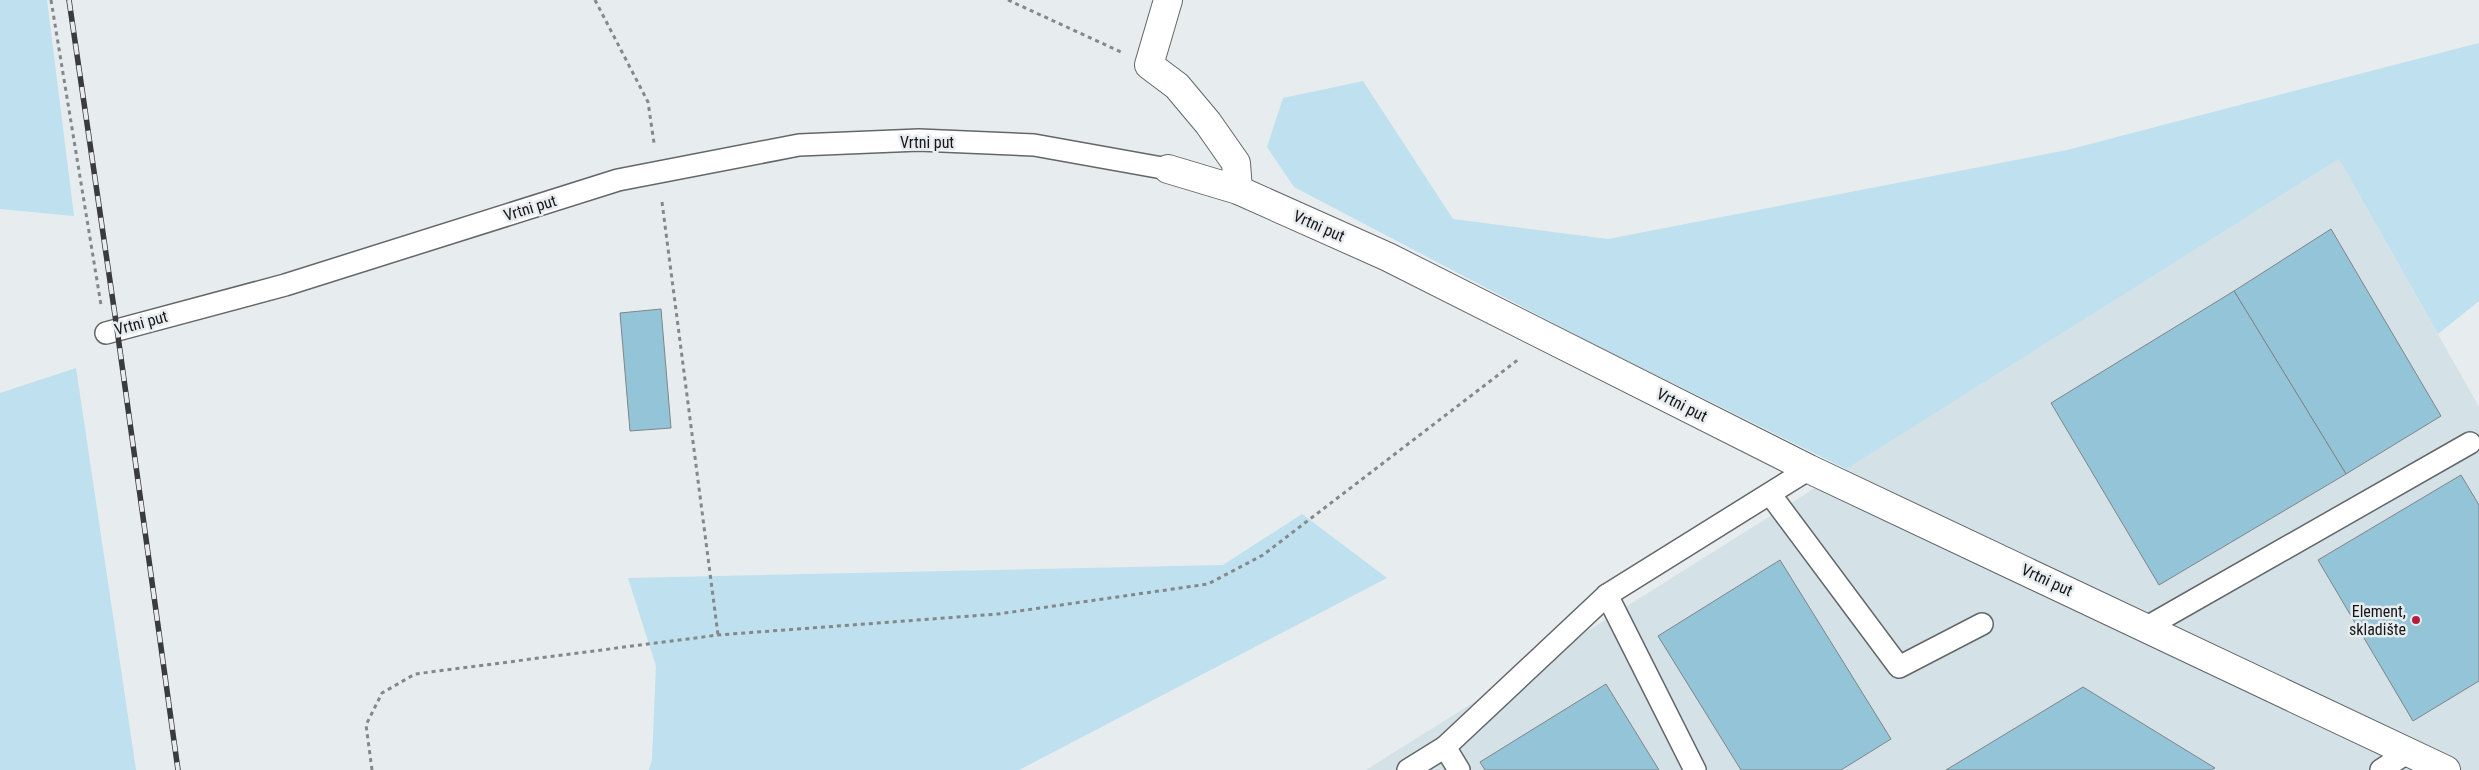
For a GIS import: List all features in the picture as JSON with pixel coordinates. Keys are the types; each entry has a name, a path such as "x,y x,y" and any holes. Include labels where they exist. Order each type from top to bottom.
{"street":[{"path":"1168,0 1149,65 1177,86 1208,123 1236,163 1238,190"},
{"name":"Vrtni put","path":"1168,170 1238,190 1388,257 1810,468 2446,770"}],"lane":[{"name":"Vrtni put","path":"106,333 285,285 618,180 799,145 919,140 1034,145 1168,170"},
{"path":"2147,627 2470,443"},
{"path":"1408,770 1445,747 1607,595 1810,468"},
{"path":"1770,494 1899,666 1982,624"},
{"path":"1607,595 1695,770"},
{"path":"1445,747 1459,770"},
{"path":"2381,770 2408,752"}],"path":[{"path":"51,0 106,333"},
{"path":"595,0 648,102 718,635"},
{"path":"1008,0 1149,65"},
{"path":"372,770 366,725 382,693 415,674 718,635 998,614 1208,584 1263,555 1548,337"}],"shaded area":[{"path":"0,0 47,0 74,216 0,209"},
{"path":"2479,43 2479,301 2438,334 2339,159 1846,469 1580,337 1294,187 1267,147 1283,98 1363,81 1453,219 1608,239 2067,150"},
{"path":"2339,159 2479,407 2479,770 1366,770"},
{"path":"76,368 136,770 0,770 0,393"},
{"path":"1302,514 1387,578 1019,770 649,770 652,760 656,666 628,578 1223,565"}],"building":[{"path":"2331,229 2441,416 2346,474 2234,291"},
{"path":"2234,291 2346,474 2159,585 2051,403"},
{"path":"661,309 671,428 630,431 620,313"},
{"name":"Element, skladište","path":"2461,475 2479,505 2479,681 2413,721 2318,560"},
{"path":"1780,560 1891,739 1841,770 1741,770 1658,636"},
{"path":"1606,684 1659,770 1485,770 1480,762"},
{"path":"2083,687 2215,768 2211,770 1946,770"}],"railway":[{"path":"69,0 178,770"}],"place":[{"name":"Element, skladište","path":"2416,620"}]}
